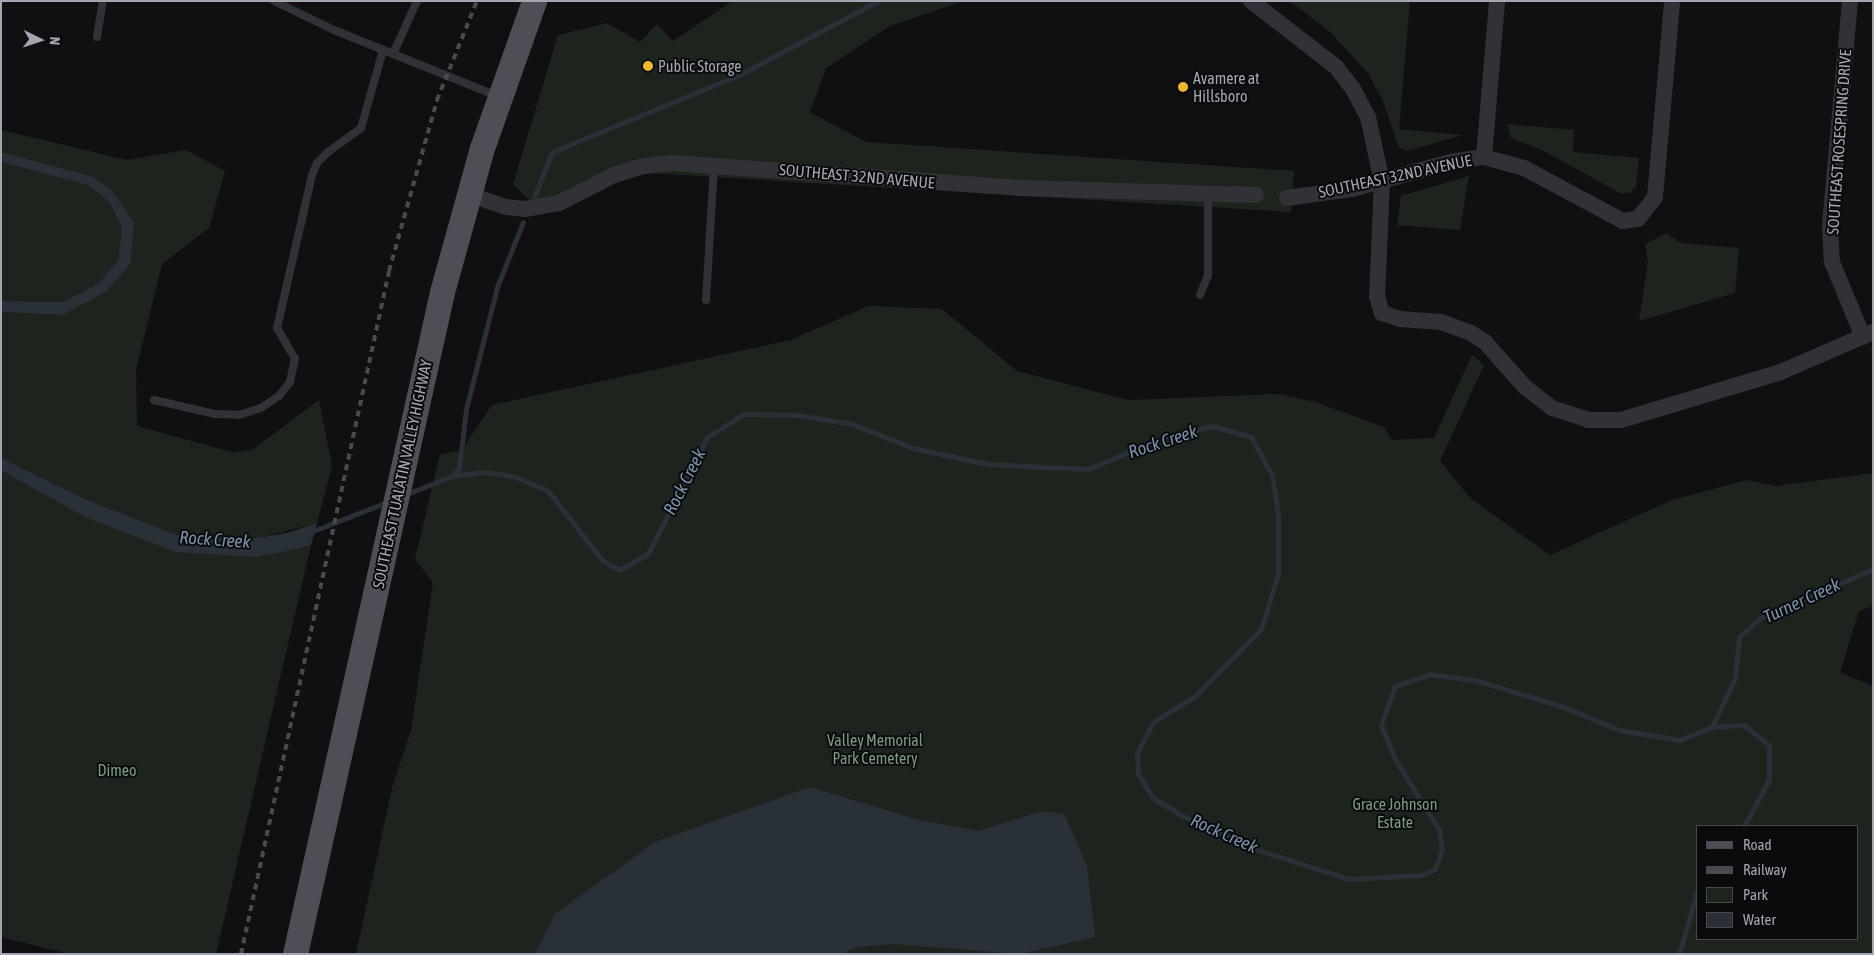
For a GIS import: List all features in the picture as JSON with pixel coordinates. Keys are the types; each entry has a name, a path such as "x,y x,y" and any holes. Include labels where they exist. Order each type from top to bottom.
{"main road":[{"name":"SOUTHEAST TUALATIN VALLEY HIGHWAY","path":"295,954 411,429 468,194 499,97 534,1"}],"street":[{"path":"1251,1 1320,53 1354,88 1371,124 1382,182 1377,296 1382,313 1395,318 1441,322 1471,333 1500,357 1537,398 1568,415 1604,421 1644,414 1781,372 1868,334"},
{"path":"1484,157 1497,1"},
{"name":"SOUTHEAST 32ND AVENUE","path":"1287,198 1382,182 1450,162 1484,157 1524,168 1624,221 1638,219 1655,197 1672,1"},
{"name":"SOUTHEAST ROSESPRING DRIVE","path":"1850,1 1830,226 1832,262 1868,334"},
{"name":"SOUTHEAST 32ND AVENUE","path":"468,194 506,207 525,209 559,204 614,175 644,166 673,163 1019,188 1256,195"}],"lane":[{"path":"97,38 103,1"},
{"path":"274,1 383,50 499,97"},
{"path":"393,54 417,1"},
{"path":"154,400 215,414 239,415 261,408 279,396 290,382 295,359 277,328 312,176 317,163 328,152 361,128 383,50"},
{"path":"706,300 714,166"},
{"path":"1200,295 1208,275 1208,194"}],"green space":[{"path":"733,1 963,1 890,26 826,68 810,112 866,142 1294,171 1291,212 632,172 540,210 513,184 558,35 607,23 640,42 657,24 673,41"},
{"path":"1290,1 1410,1 1399,129 1463,135 1407,151 1399,148 1383,101 1368,73 1330,32"},
{"path":"1507,124 1574,130 1573,152 1639,158 1636,187 1629,193 1620,193 1542,150 1511,138"},
{"name":"Dimeo","path":"1,130 127,160 186,150 225,171 209,228 162,264 136,370 137,426 232,452 252,450 319,400 332,466 317,523 259,538 293,550 311,545 216,954 70,954 1,937 1,461 158,538 223,538 177,535 85,499 1,458 1,312 63,315 106,292 134,222 110,188 91,176 1,152"},
{"path":"1,162 88,185 110,203 122,228 118,260 99,283 63,302 1,301"},
{"path":"1469,176 1460,230 1397,225 1401,196"},
{"path":"1667,233 1680,243 1739,248 1735,293 1639,321 1648,262 1645,244"},
{"path":"868,306 942,309 1017,371 1128,400 1279,394 1315,402 1384,427 1392,440 1434,438 1472,355 1484,365 1440,461 1470,498 1550,555 1672,500 1747,480 1776,486 1873,473 1873,606 1859,611 1840,673 1870,684 1873,689 1873,954 356,954 392,788 411,730 433,583 415,559 440,454 461,451 492,405 791,340"}],"water":[{"path":"1,152 91,176 110,188 134,222 130,264 106,292 63,315 1,312 1,301 63,302 99,283 118,260 122,228 110,203 88,185 1,162"},
{"path":"1,458 85,499 177,535 251,539 287,533 317,523 311,545 293,550 254,557 176,552 85,517 1,470"},
{"path":"810,787 919,820 979,831 1042,811 1064,814 1087,866 1095,937 1020,954 893,944 856,947 842,954 535,954 555,914 655,842"}],"waterway":[{"path":"535,195 552,152 741,74 878,1"},
{"path":"452,476 459,468 466,409 497,287 523,222"},
{"name":"Rock Creek","path":"404,495 452,476 484,472 513,476 548,491 603,561 619,570 648,554 707,437 744,414 797,415 852,424 913,448 987,464 1088,469 1165,437 1213,426 1251,437 1272,475 1278,515 1278,574 1261,629 1194,697 1153,722 1137,754 1138,774 1153,798 1181,815 1252,848 1349,879 1421,875 1435,869 1442,850 1439,830 1396,761 1381,725 1395,686 1429,674 1475,680 1564,707 1619,730 1680,740 1712,727 1744,725 1769,745 1769,780 1745,825"},
{"name":"Rock Creek","path":"308,533 387,502"},
{"name":"Turner Creek","path":"1712,727 1735,678 1739,637 1760,618 1873,569"},
{"name":"Rock Creek","path":"1679,954 1696,895"}],"railway":[{"path":"241,954 389,271 437,100 477,1"}],"place":[{"name":"Public Storage","path":"648,66"},
{"name":"Avamere at Hillsboro","path":"1183,87"}],"park label":[{"name":"Valley Memorial Park Cemetery","path":"875,749"},
{"name":"Grace Johnson Estate","path":"1395,813"}]}
